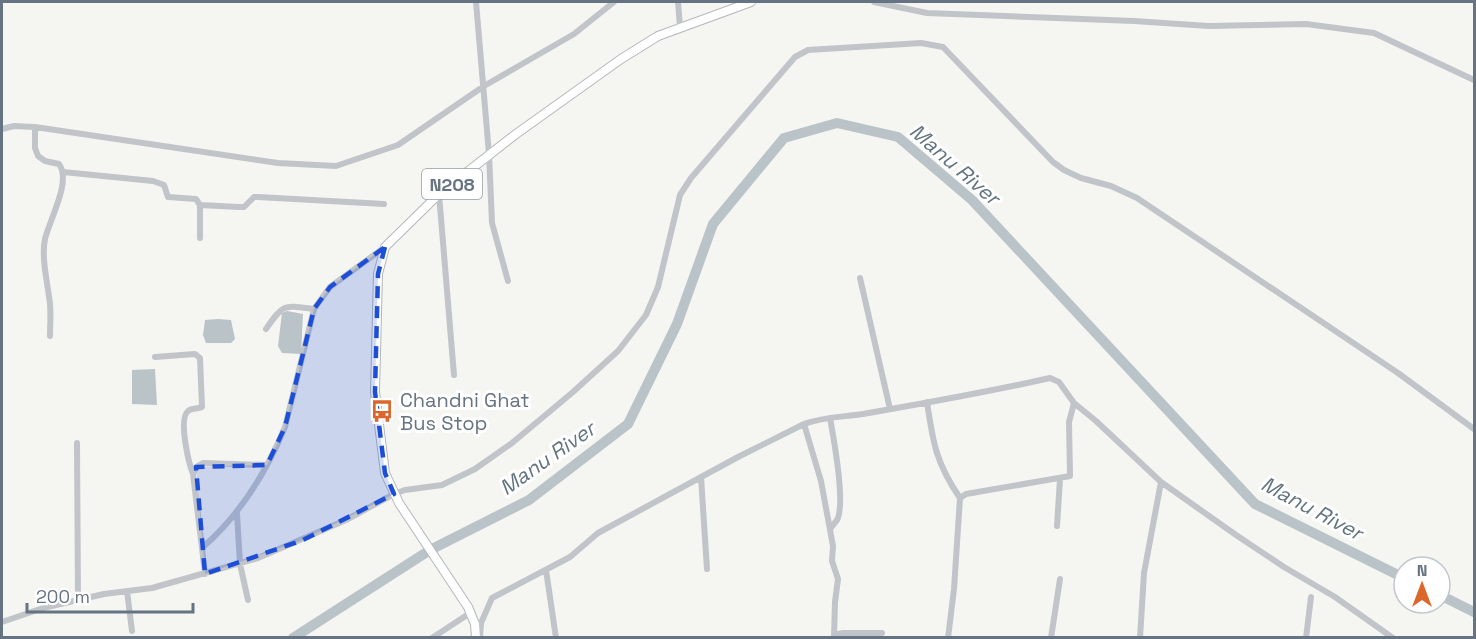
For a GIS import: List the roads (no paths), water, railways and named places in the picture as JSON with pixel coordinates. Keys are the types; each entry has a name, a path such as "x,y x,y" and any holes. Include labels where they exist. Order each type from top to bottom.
{"highway":[{"name":"N208","path":"385,247 439,194 489,154 621,59 658,36 751,2"},
{"path":"385,247 378,274 375,392 386,473 399,503 469,610 478,638"}],"street":[{"path":"476,2 489,154 492,228 505,263 508,281"},
{"path":"2,129 14,126 35,127 278,163 336,166 398,145 484,86 574,34 614,2"},
{"path":"678,2 680,27"},
{"path":"874,2 927,13 1209,26 1306,24 1374,33 1474,80"},
{"path":"2,622 43,608 152,588 258,558 346,520 394,494 405,490 442,485 475,469 512,443 618,351 646,315 658,287 680,195 691,178 795,57 808,50 921,43 943,47 1053,162 1064,170 1111,186 1137,198 1398,373 1474,429"},
{"path":"35,127 35,148 38,156 45,161 59,164 63,172 60,200 44,242 50,302 50,336"},
{"path":"63,172 160,182 164,185 168,197 196,199 200,205 200,238"},
{"path":"439,194 454,375"},
{"path":"200,205 244,207 254,197 384,204"},
{"path":"202,548 237,514 267,465 285,427 315,309 330,287 385,247"},
{"path":"860,278 890,409"},
{"path":"266,329 283,308 289,306 315,309"},
{"path":"155,357 195,354 200,358 202,407 187,412 185,423 186,456 194,474 205,574"},
{"path":"478,638 481,623 492,598 570,557 598,533 804,424 1050,378 1059,382 1074,403 1161,482 1236,536 1335,597 1393,638"},
{"path":"927,402 933,447 940,466 960,498 948,638"},
{"path":"960,498 966,494 1070,476 1069,422 1074,403"},
{"path":"830,418 838,471 839,497 838,517 830,529"},
{"path":"804,424 821,481 833,546 832,561 838,579 834,636 843,633 882,633"},
{"path":"77,443 78,600"},
{"path":"194,474 196,467 203,463 267,465"},
{"path":"701,477 707,569"},
{"path":"1057,526 1060,479"},
{"path":"1140,638 1144,573 1161,482"},
{"path":"237,514 240,564 248,600"},
{"path":"546,570 556,638"},
{"path":"1052,638 1060,579"},
{"path":"127,591 132,632"},
{"path":"1306,638 1311,597"},
{"path":"432,638 469,610"}],"waterway":[{"name":"Manu River","path":"293,638 430,550 529,500 628,424 677,324 713,224 784,138 837,123 898,137 972,200 1255,504 1392,572"},
{"name":"Manu River","path":"1452,601 1474,612"}],"place":[{"name":"Chandni Ghat Bus Stop","path":"382,411"}]}
